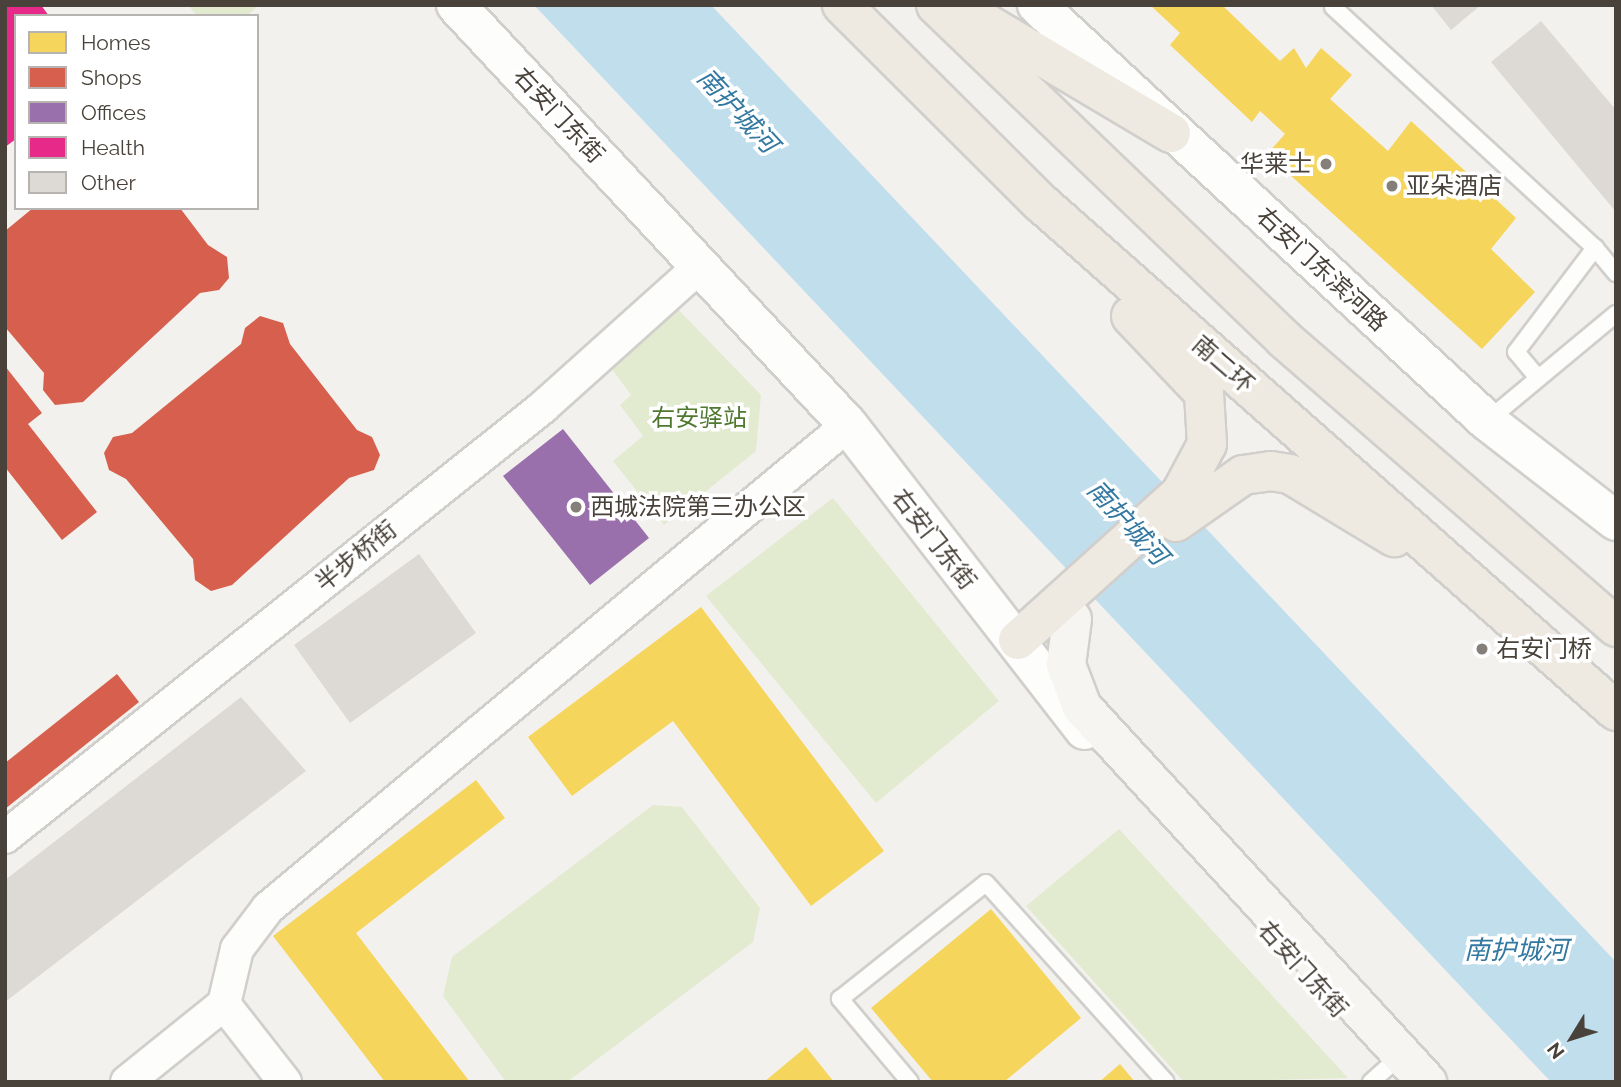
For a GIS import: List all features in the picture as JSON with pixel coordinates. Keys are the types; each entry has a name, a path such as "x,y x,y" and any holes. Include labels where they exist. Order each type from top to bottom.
{"highway":[{"name":"南二环","path":"842,5 1041,203 1616,710"},
{"path":"936,5 1284,339 1616,627"},
{"path":"956,5 1171,133"},
{"path":"1041,203 1080,267 1204,393 1206,481"},
{"path":"1026,649 1072,610 1181,493 1206,481 1243,475 1290,474 1389,535 1432,549"}],"main road":[{"path":"1072,610 1066,665 1082,707 1427,1082"}],"street":[{"name":"右安门东街","path":"456,5 848,425 1026,649 1083,728 1388,1077"},
{"name":"右安门东滨河路","path":"1037,5 1171,133 1487,421 1616,521"},
{"name":"半步桥街","path":"5,838 543,407 700,266"},
{"path":"127,1082 224,1004 237,948 268,908 848,425"},
{"path":"224,1004 285,1082"}],"lane":[{"path":"1333,6 1595,248 1616,273"},
{"path":"1538,377 1516,352 1595,248"},
{"path":"1487,421 1616,314"},
{"path":"910,1082 840,999 986,883 1166,1082"}],"green space":[{"path":"188,5 259,5 249,14 195,14"},
{"name":"右安驿站","path":"674,305 761,395 756,451 664,525 613,461 643,436 620,405 631,395 608,364"},
{"path":"833,498 999,701 876,803 706,596"},
{"path":"653,805 682,807 760,908 753,942 567,1082 506,1082 443,996 452,957"},
{"path":"1119,829 1348,1078 1184,1082 1026,906"}],"water":[{"name":"南护城河","path":"534,5 711,5 1616,962 1616,1082 1551,1082"}],"building: Homes":[{"name":"亚朵酒店","path":"1150,5 1222,5 1280,61 1294,48 1306,68 1321,48 1352,75 1330,99 1388,151 1411,121 1516,218 1491,249 1535,292 1482,349 1267,154 1285,134 1260,111 1252,122 1170,45 1180,33"},
{"path":"701,607 884,851 811,906 673,721 572,796 528,737"},
{"path":"476,780 505,818 356,933 470,1082 385,1082 273,936"},
{"path":"991,909 1081,1018 1004,1082 933,1082 871,1008"},
{"path":"806,1047 834,1082 764,1082"},
{"path":"1120,1064 1135,1082 1099,1082"}],"building: Shops":[{"path":"31,210 182,210 208,245 227,257 229,278 219,290 200,293 83,402 55,405 43,390 44,373 5,327 5,231"},
{"path":"260,316 283,323 290,344 357,430 372,437 380,455 374,470 349,478 232,585 211,591 195,580 193,559 126,479 109,470 104,453 113,437 132,433 241,344 245,328"},
{"path":"5,366 42,413 28,424 97,512 62,540 5,467"},
{"path":"117,674 139,702 5,809 5,763"}],"building: Offices":[{"name":"西城法院第三办公区","path":"563,429 649,538 590,585 503,476"}],"building: Health":[{"path":"5,5 41,5 48,14 14,14 14,140 5,147"}],"building: Other":[{"path":"1431,5 1481,5 1451,30"},
{"path":"1541,21 1616,110 1616,212 1491,62"},
{"path":"419,554 476,633 350,723 294,645"},
{"path":"241,697 306,771 5,1002 5,880"}],"place":[{"name":"华莱士","path":"1326,164"},
{"name":"亚朵酒店","path":"1392,186"},
{"name":"西城法院第三办公区","path":"576,507"},
{"name":"右安门桥","path":"1482,649"}]}
